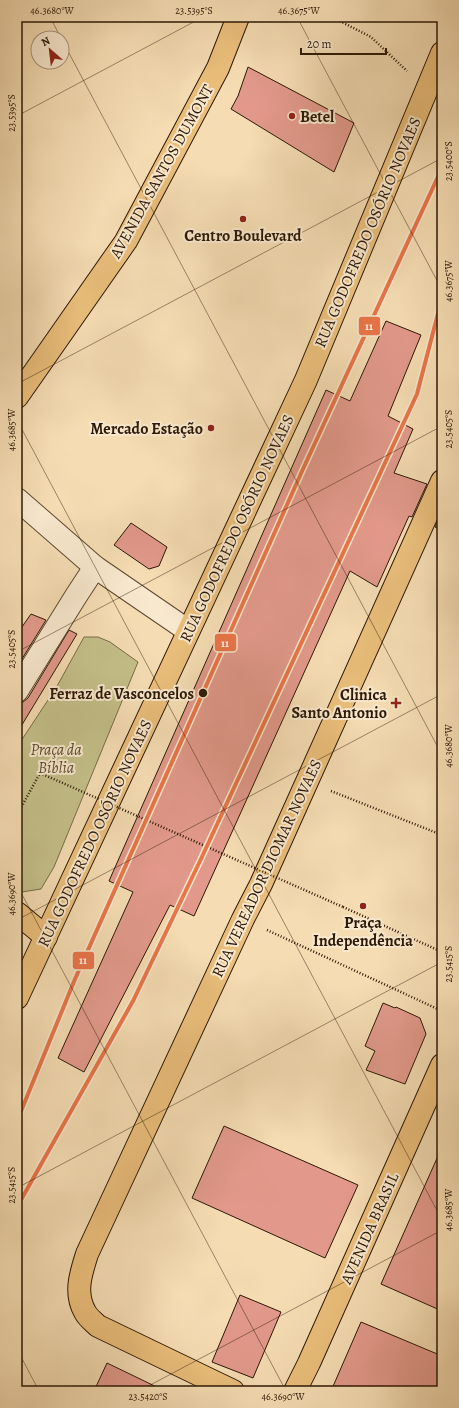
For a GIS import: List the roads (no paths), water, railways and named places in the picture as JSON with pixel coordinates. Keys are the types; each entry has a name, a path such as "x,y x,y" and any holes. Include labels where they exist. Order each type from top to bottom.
{"main road":[{"name":"AVENIDA SANTOS DUMONT","path":"17,397 126,241 218,68 238,17"},
{"name":"RUA GODOFREDO OSÓRIO NOVAES","path":"17,998 306,380 442,53"},
{"name":"RUA VEREADOR DIOMAR NOVAES","path":"233,1391 98,1326 85,1313 80,1300 78,1284 87,1254 242,919 261,884 442,480"},
{"path":"17,913 46,937"},
{"name":"AVENIDA BRASIL","path":"291,1389 312,1356 442,1064"}],"street":[{"path":"17,499 95,567 188,630"},
{"path":"17,691 95,567"}],"place":[{"name":"Betel","path":"292,116"},
{"name":"Centro Boulevard","path":"243,219"},
{"name":"Mercado Estação","path":"211,428"},
{"name":"Ferraz de Vasconcelos","path":"203,693"},
{"name":"Clinica Santo Antonio","path":"396,703"},
{"name":"Praça Independência","path":"363,906"}],"park label":[{"name":"Praça da Bíblia","path":"56,758"}]}
